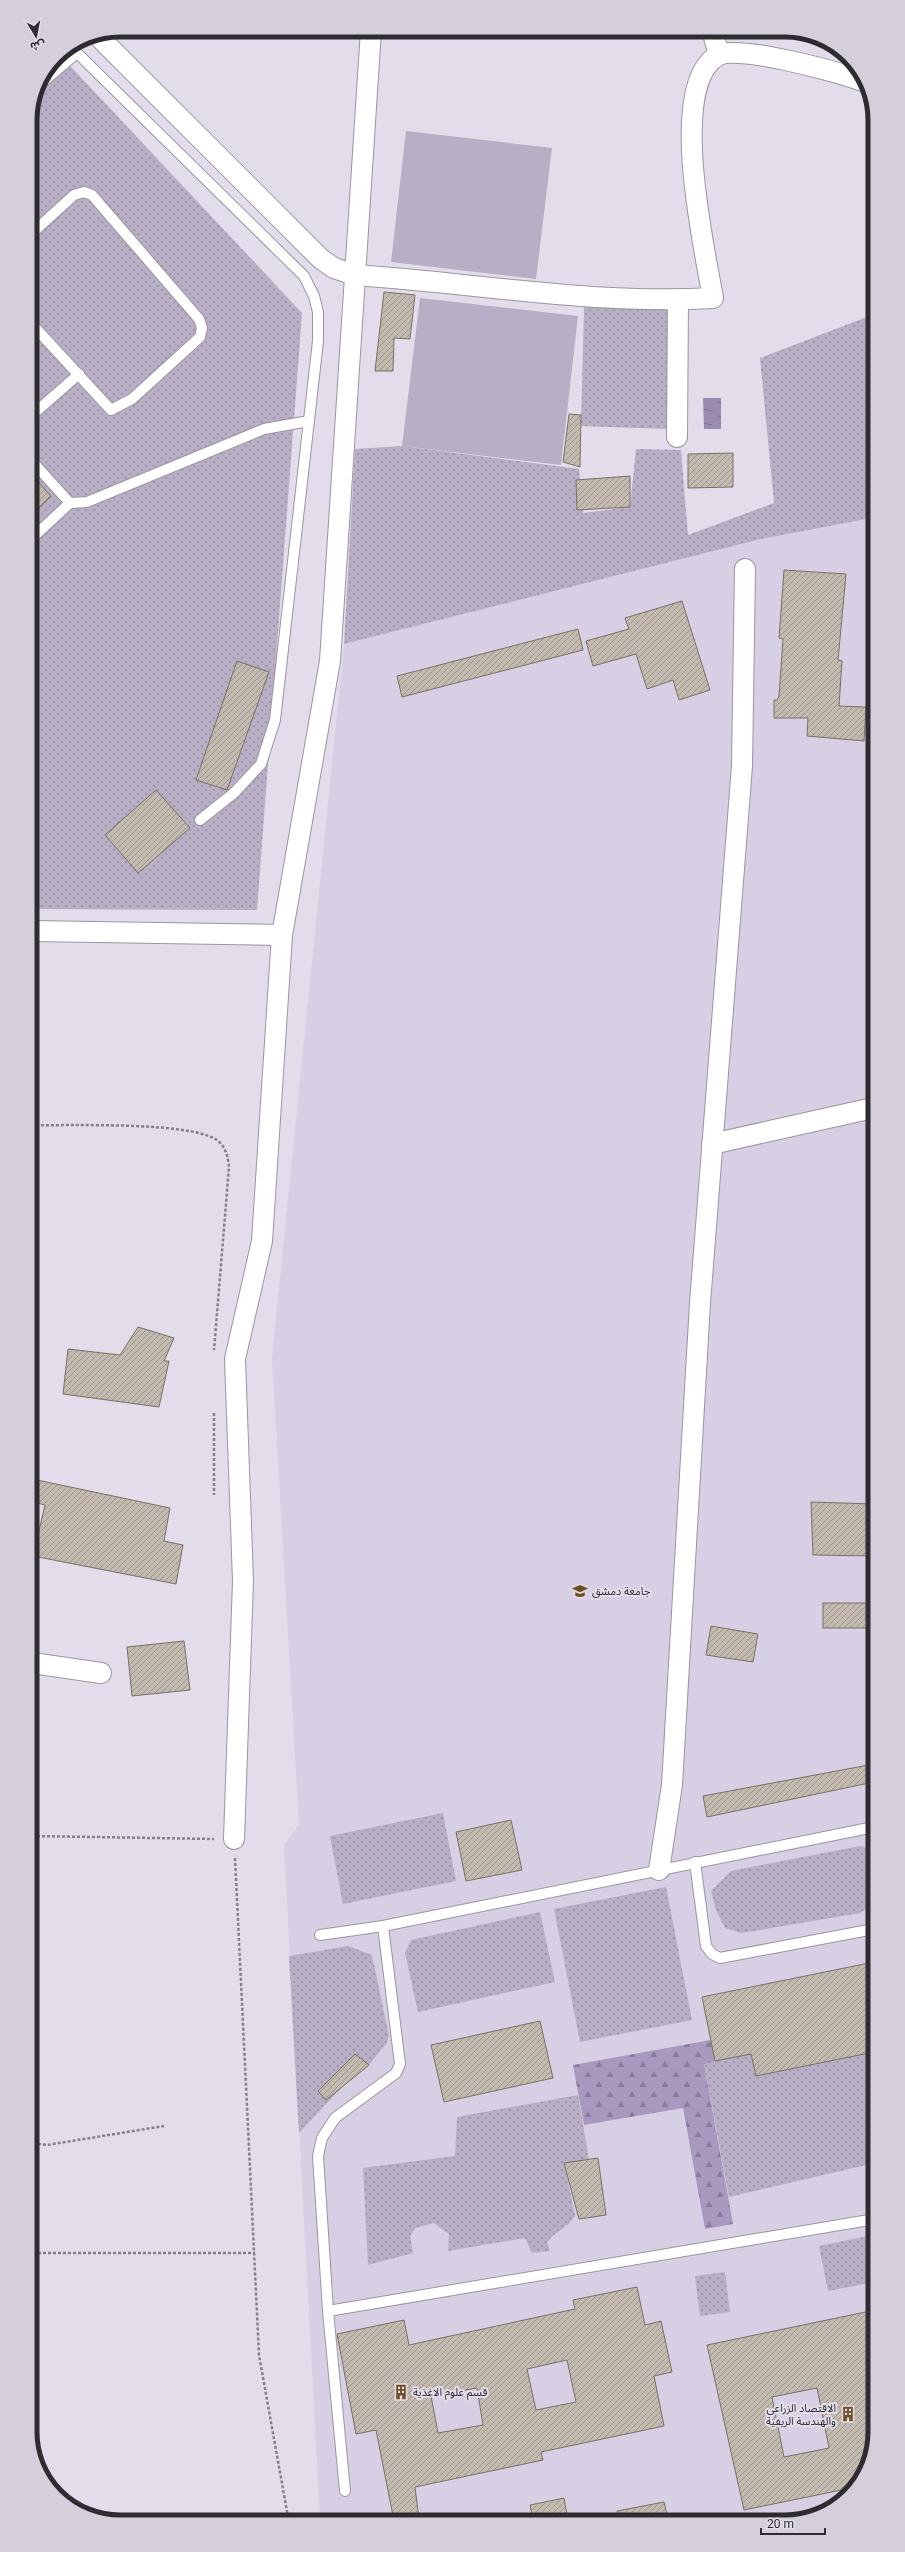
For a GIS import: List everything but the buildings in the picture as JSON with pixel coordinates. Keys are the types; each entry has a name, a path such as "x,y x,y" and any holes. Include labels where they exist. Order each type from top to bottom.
{"street":[{"path":"234,1839 243,1581 235,1359 262,1241 282,935 330,661 371,37"},
{"path":"714,37 719,55"},
{"path":"101,40 321,259 334,268 355,275 556,296 678,300 713,298 700,224 690,129 694,96 706,68 719,55 734,52 788,61 857,80"},
{"path":"677,437 678,300"},
{"path":"659,1870 672,1784 699,1311 742,766 746,569"},
{"path":"37,931 282,935"},
{"path":"712,1144 868,1109"},
{"path":"37,1664 101,1673"}],"lane":[{"path":"75,51 304,276 314,296 318,312 318,341 275,720 261,764 234,792 200,820"},
{"path":"54,70 70,54"},
{"path":"37,229 74,195 84,192 92,196 199,319 202,328 200,337 132,399 111,410 37,329"},
{"path":"37,411 79,374"},
{"path":"37,533 70,503 86,502 264,429 309,421"},
{"path":"37,467 70,503"},
{"path":"320,1935 383,1926 868,1828"},
{"path":"695,1862 706,1946 712,1954 720,1958 868,1930"},
{"path":"345,2491 328,2311 318,2156 322,2138 335,2118 396,2073 400,2064 383,1926"},
{"path":"328,2311 868,2220"}],"path":[{"path":"37,1125 181,1128 217,1140 228,1154 229,1167 214,1354"},
{"path":"214,1409 214,1496"},
{"path":"37,1836 234,1839 259,2355 288,2515"},
{"path":"37,2144 47,2145 164,2126"},
{"path":"37,2253 255,2253"}],"shaded area":[{"path":"64,59 302,313 257,910 37,909 37,115 41,93 51,74"},
{"path":"406,131 552,148 536,279 391,262"},
{"path":"420,298 578,316 561,465 402,446"},
{"path":"584,306 671,308 667,429 581,426"},
{"path":"868,317 868,519 761,539 344,644 355,449 402,446 579,469 583,513 630,507 636,449 681,450 688,535 774,503 760,358"},
{"name":"جامعة دمشق","path":"868,519 868,2432 864,2459 857,2473 844,2491 817,2509 796,2514 320,2515 284,1845 299,1825 272,1358 344,644 761,539"},
{"path":"443,1813 456,1881 343,1904 330,1836"},
{"path":"860,1846 868,1848 868,1908 860,1913 741,1933 725,1928 716,1910 711,1891 731,1871"},
{"path":"666,1887 692,2020 580,2042 554,1909"},
{"path":"540,1912 555,1982 418,2012 405,1953 411,1940"},
{"path":"348,1946 372,1955 389,2036 386,2044 369,2065 355,2054 332,2077 341,2088 299,2133 289,1956"},
{"path":"868,2053 868,2165 729,2197 704,2063 751,2054 756,2076"},
{"path":"578,2095 589,2160 564,2163 575,2215 570,2223 547,2242 550,2251 532,2253 525,2238 448,2251 449,2234 434,2223 415,2228 410,2236 413,2253 368,2265 363,2168 455,2156 457,2117"},
{"path":"868,2236 868,2283 828,2291 819,2246"},
{"path":"725,2272 730,2312 700,2316 695,2276"}],"green space":[{"path":"711,2040 715,2061 704,2064 733,2224 705,2229 683,2108 584,2125 573,2065"}],"water":[{"path":"703,398 721,398 721,429 704,429"}],"place":[{"name":"جامعة دمشق","path":"580,1591"},
{"name":"قسم علوم الاغذية","path":"401,2392"},
{"name":"الاقتصاد الزراعي والهندسة الريفية","path":"848,2414"}]}
